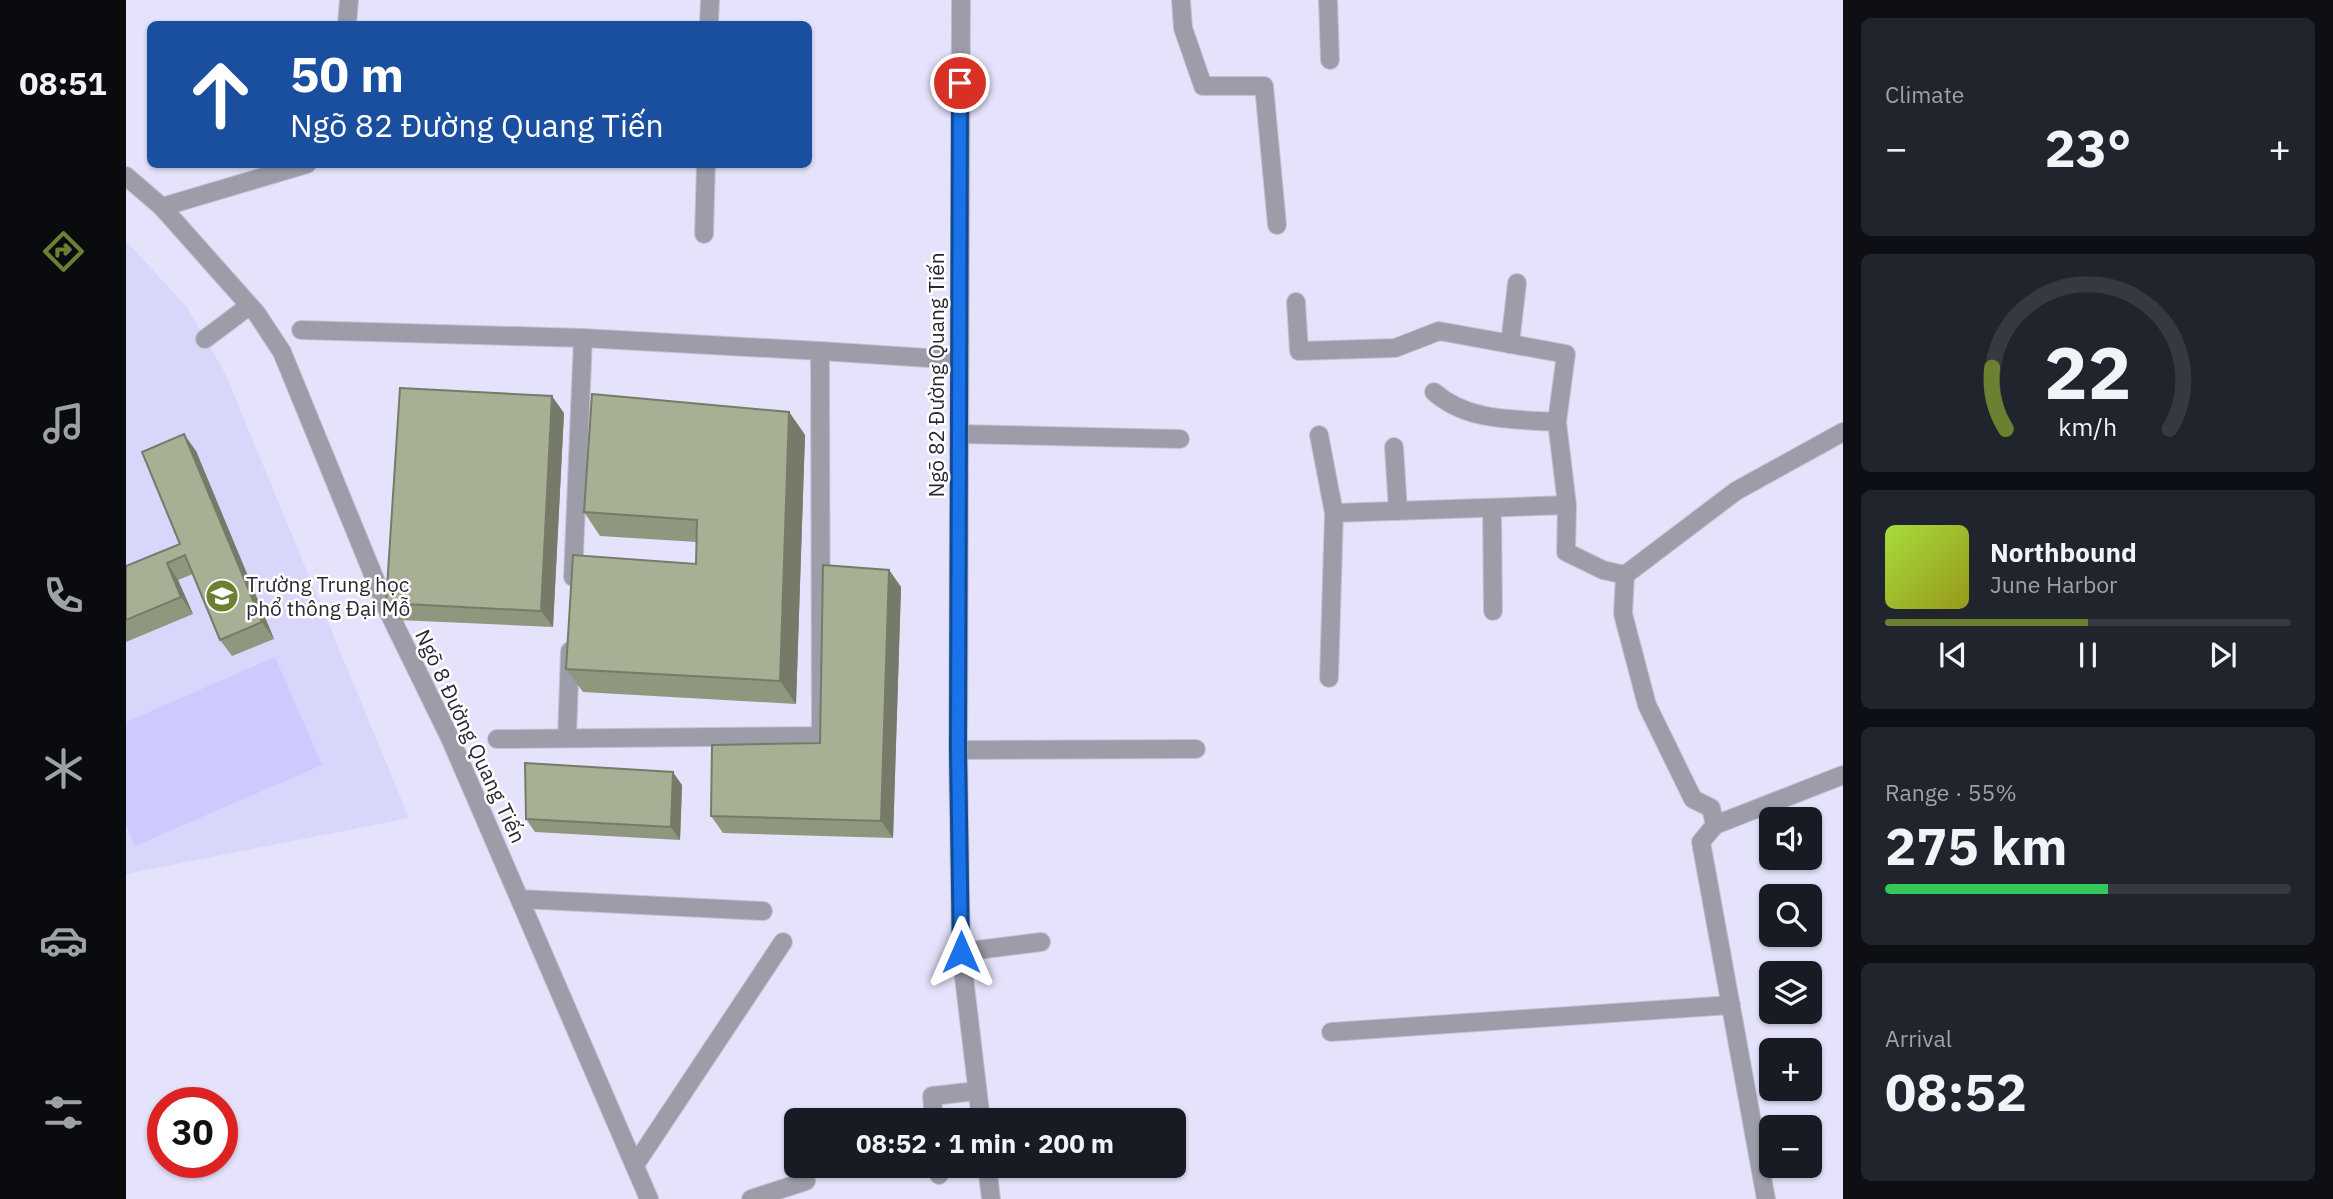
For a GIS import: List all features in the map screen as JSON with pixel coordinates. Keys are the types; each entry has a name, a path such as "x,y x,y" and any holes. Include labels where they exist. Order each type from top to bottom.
{"street":[{"path":"347,21 349,0"},
{"path":"709,21 710,0"},
{"name":"Ngõ 82 Đường Quang Tiến","path":"961,0 958,360 961,952 979,1108"},
{"path":"1181,0 1183,28 1203,86 1264,86 1277,225"},
{"path":"1328,0 1330,60"},
{"path":"162,207 294,168"},
{"path":"704,234 706,168"},
{"name":"Ngõ 8 Đường Quang Tiến","path":"126,176 162,207 270,331 282,352 388,611 450,738 649,1199"},
{"path":"1510,344 1517,283"},
{"path":"1296,302 1299,351 1395,348 1439,331 1566,354 1557,422 1567,505 1566,552 1603,570 1625,575 1737,491 1843,432"},
{"path":"205,339 249,306"},
{"path":"301,331 583,338 958,360"},
{"path":"572,600 583,338"},
{"path":"497,739 821,736 820,351"},
{"path":"1434,392 1445,402 1483,417 1557,422"},
{"path":"959,434 1180,439"},
{"path":"1319,435 1334,513 1329,678"},
{"path":"1394,447 1398,511"},
{"path":"1334,513 1567,505"},
{"path":"1492,508 1493,611"},
{"path":"1625,575 1623,614 1647,705 1693,799 1711,808 1715,825"},
{"path":"566,738 571,628"},
{"path":"958,750 1196,748"},
{"path":"1766,1199 1701,842 1715,825 1843,775"},
{"path":"520,899 763,911"},
{"path":"635,1165 783,942"},
{"path":"961,952 1041,942"},
{"path":"1331,1032 1731,1005"},
{"path":"933,1108 932,1097 977,1091"},
{"path":"988,1178 991,1199"},
{"path":"751,1199 806,1181"}],"shaded area":[{"name":"Trường Trung học phổ thông Đại Mỗ","path":"126,241 187,307 225,373 409,818 126,874"},
{"path":"275,657 322,765 135,846 126,825 126,722"}],"building":[{"path":"400,388 552,396 541,611 386,603"},
{"path":"592,394 789,412 780,681 566,669 573,555 696,564 697,520 584,512"},
{"path":"184,434 262,622 220,640 185,555 167,563 181,597 126,620 126,566 180,544 142,452"},
{"path":"823,565 889,570 881,821 711,816 712,745 820,743"},
{"path":"525,763 673,772 671,827 526,819"}],"place":[{"name":"Trường Trung học phổ thông Đại Mỗ","path":"222,596"}],"route":[{"path":"960,83 958,750 961,952"}]}
